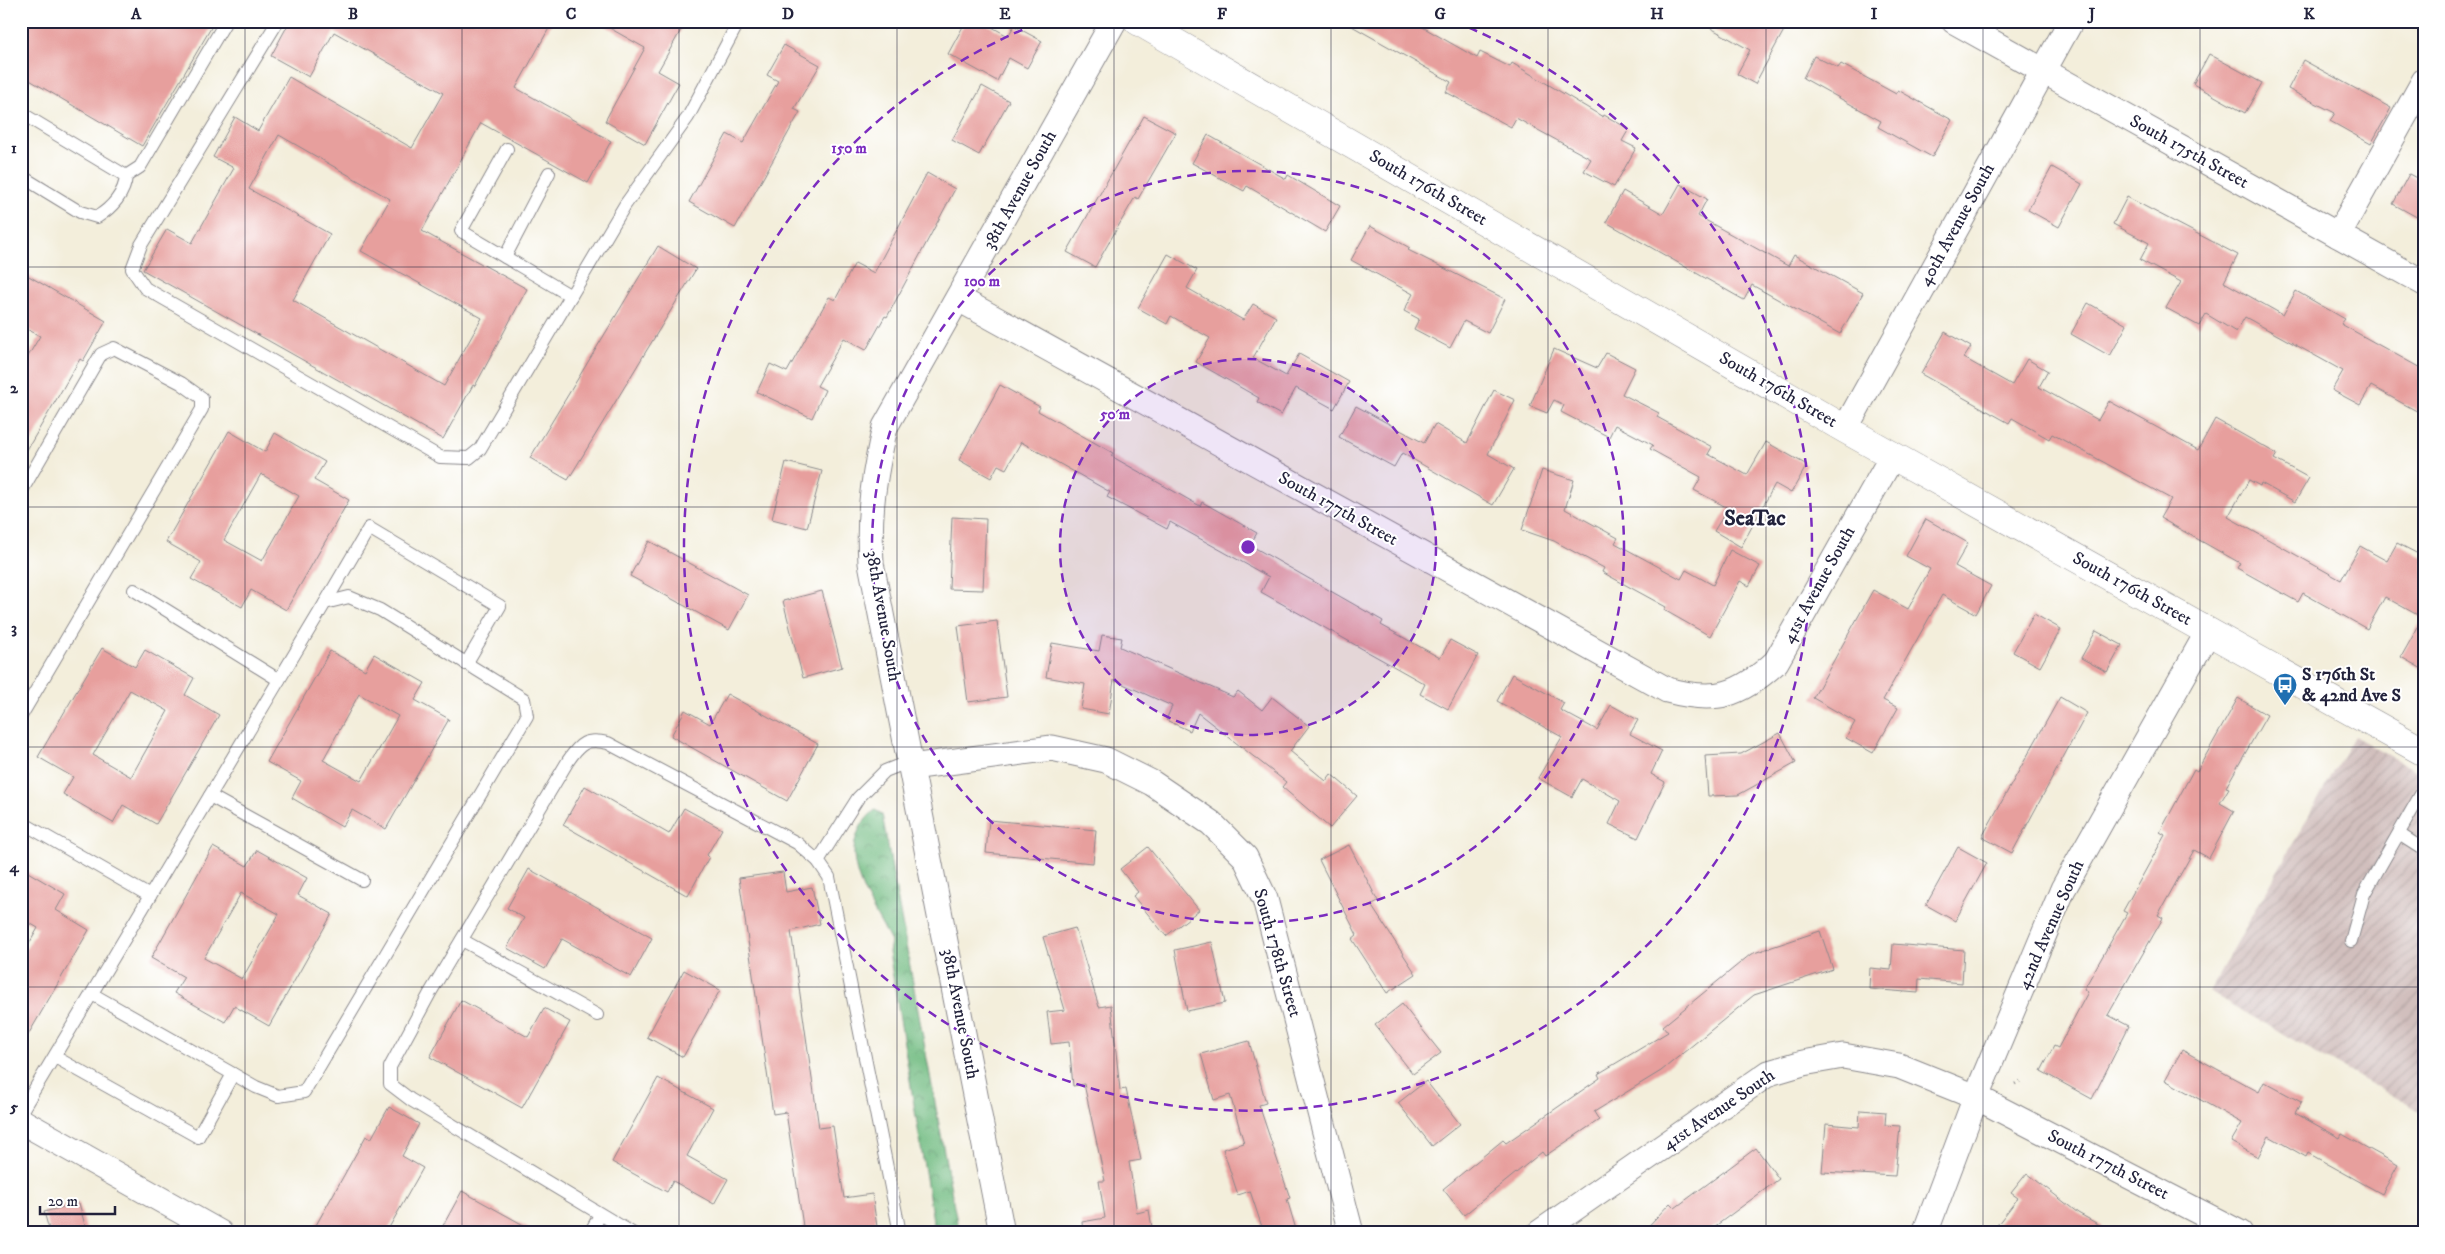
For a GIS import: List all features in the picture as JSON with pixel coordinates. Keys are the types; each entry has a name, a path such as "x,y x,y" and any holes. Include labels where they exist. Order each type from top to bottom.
{"street":[{"name":"38th Avenue South","path":"1002,1233 871,563 869,533 873,480 885,427 1114,21"},
{"name":"South 176th Street","path":"1138,21 1844,429 2424,752"},
{"name":"South 175th Street","path":"1954,21 2424,283"},
{"name":"40th Avenue South","path":"1844,429 2071,21"},
{"path":"2338,235 2424,81"},
{"name":"South 177th Street","path":"958,299 1667,690 1695,697 1724,695"},
{"name":"41st Avenue South","path":"1724,695 1755,682 1776,662 1893,455"},
{"name":"42nd Avenue South","path":"1925,1233 1976,1097 2063,890 2208,632"},
{"name":"South 178th Street","path":"911,764 1052,748 1106,760 1152,783 1211,823 1245,857 1265,899 1352,1233"},
{"name":"41st Avenue South","path":"1539,1233 1769,1073 1802,1063 1843,1056 1899,1066 1976,1097"},
{"name":"South 177th Street","path":"1976,1097 2240,1233"},
{"path":"21,1121 220,1233"}],"lane":[{"path":"126,176 140,167 226,21"},
{"path":"278,21 140,245 132,269 145,288 440,457 468,458 480,449 625,205 688,117 739,21"},
{"path":"21,113 126,176"},
{"path":"507,149 461,231 571,296"},
{"path":"505,257 549,174"},
{"path":"21,176 80,212 97,217 106,211 125,188 126,176"},
{"path":"21,492 101,354 114,348 181,383 202,398 202,409 22,715"},
{"path":"21,1112 369,528 500,606 466,664"},
{"path":"134,590 279,680"},
{"path":"92,994 233,1074 278,1096 304,1092 527,716 524,700 380,610 349,597 325,603"},
{"path":"632,1233 411,1100 390,1084 390,1067 430,993 568,761 578,747 593,740 608,743 797,843 818,861 829,877 900,1233"},
{"path":"818,861 858,798 885,771 911,764"},
{"path":"2351,941 2364,894 2424,789"},
{"path":"210,796 362,880"},
{"path":"21,822 150,896"},
{"path":"2399,834 2424,850"},
{"path":"462,940 597,1015"},
{"path":"55,1056 198,1137 233,1074"},
{"path":"590,1233 600,1215"}],"path":[{"path":"2015,1084 2020,1081"}],"shaded area":[{"path":"2354,736 2424,775 2424,1114 2209,992"}],"green space":[{"path":"875,810 882,814 959,1233 935,1233 889,952 891,942 865,892 854,858 855,841 862,825"}],"building":[{"path":"28,21 215,21 142,146 21,75 21,33"},
{"path":"290,21 553,21 516,88 611,141 588,183 481,123 422,231 527,289 475,386 473,385 443,439 143,270 167,229 192,243 234,168 213,157 235,117 258,131 289,77 412,148 443,93 334,32 309,77 271,56","holes":["279,135 390,199 361,251 482,318 444,386 293,300 330,234 249,189"]},
{"path":"597,21 686,21 658,71 679,83 645,144 605,121 645,48"},
{"path":"966,21 981,21 1008,36 1014,26 1042,41 1027,68 1009,58 997,81 948,54"},
{"path":"1343,21 1412,21 1477,58 1480,52 1510,67 1512,63 1603,117 1604,115 1629,129 1622,141 1636,148 1614,187 1584,171 1591,159 1516,118 1511,127 1446,92 1451,82"},
{"path":"1698,21 1789,21 1755,84 1737,74 1750,50"},
{"path":"784,45 820,65 794,109 800,112 735,228 689,202 727,134 743,143 778,81 767,75"},
{"path":"2209,54 2262,83 2245,113 2193,84"},
{"path":"1814,56 1838,68 1841,64 1896,94 1898,90 1952,120 1932,157 1878,127 1881,121 1803,78"},
{"path":"2303,60 2391,108 2371,144 2330,121 2335,113 2288,89"},
{"path":"982,86 1009,101 979,155 952,140"},
{"path":"1144,116 1176,133 1138,199 1135,197 1095,267 1067,252"},
{"path":"1208,135 1286,179 1288,175 1340,206 1325,232 1247,186 1244,191 1192,163"},
{"path":"2052,167 2082,184 2059,227 2028,210"},
{"path":"927,173 955,189 887,317 885,316 866,350 844,338 817,386 825,390 812,418 757,392 770,364 787,372 829,297 835,300 855,263 874,273"},
{"path":"2409,174 2424,182 2424,221 2393,204"},
{"path":"1680,184 1707,199 1698,216 1788,266 1794,255 1863,293 1840,334 1752,285 1744,300 1606,222 1623,191 1663,214"},
{"path":"2127,197 2238,255 2224,282 2283,315 2296,291 2345,319 2341,324 2424,370 2424,415 2371,386 2360,405 2332,390 2343,371 2245,317 2236,332 2206,314 2199,326 2166,308 2181,282 2140,260 2149,243 2113,224"},
{"path":"1370,226 1410,248 1408,250 1505,299 1488,333 1464,321 1450,348 1414,329 1419,319 1404,311 1413,294 1351,260"},
{"path":"658,246 696,269 568,480 530,458"},
{"path":"1168,254 1197,270 1187,288 1243,320 1253,304 1276,317 1253,358 1286,376 1299,354 1349,382 1334,409 1296,388 1281,415 1257,402 1259,398 1196,362 1210,338 1171,316 1167,324 1138,308"},
{"path":"27,275 106,321 83,361 80,359 21,460 21,368 40,336 21,326 21,286"},
{"path":"2088,303 2127,325 2110,356 2071,334"},
{"path":"1945,332 1971,347 1964,358 2012,385 2027,359 2048,371 2039,387 2098,420 2109,401 2198,450 2215,419 2277,454 2274,459 2309,478 2295,502 2261,483 2260,486 2249,480 2228,517 2341,580 2360,546 2387,561 2397,543 2424,557 2424,670 2401,657 2423,618 2385,597 2367,629 2303,593 2298,602 2237,568 2240,563 2160,518 2171,499 2052,434 2049,439 2012,418 2009,423 1921,374"},
{"path":"1554,349 1597,368 1606,353 1635,368 1622,394 1659,413 1657,417 1712,447 1708,454 1747,475 1766,442 1807,465 1791,493 1775,484 1741,547 1714,531 1728,508 1694,490 1701,477 1650,449 1653,445 1615,425 1609,437 1561,412 1564,405 1554,400 1547,413 1530,406"},
{"path":"1000,385 1040,407 1038,411 1113,453 1111,456 1200,506 1202,502 1257,533 1250,545 1383,621 1381,625 1440,658 1450,640 1478,655 1448,709 1420,694 1425,684 1261,592 1269,577 1170,522 1167,529 1107,497 1110,492 1021,442 1006,469 998,465 991,478 959,460"},
{"path":"1494,390 1515,400 1488,454 1514,469 1493,505 1402,453 1394,467 1339,437 1356,406 1424,443 1435,424 1467,443"},
{"path":"229,431 265,452 275,433 325,462 314,480 349,500 286,610 251,590 242,607 191,579 201,562 166,542","holes":["261,474 299,496 262,561 224,540"]},
{"path":"786,462 822,471 807,528 772,519"},
{"path":"1542,470 1574,480 1565,509 1618,538 1615,543 1681,579 1686,570 1713,585 1730,550 1760,566 1749,586 1740,581 1710,636 1664,610 1666,607 1602,572 1604,568 1554,541 1522,530"},
{"path":"952,517 986,519 983,590 949,589"},
{"path":"1926,519 1968,543 1955,566 1991,586 1976,614 1942,595 1883,700 1898,708 1873,753 1846,738 1855,722 1813,698 1873,590 1908,609 1930,569 1906,556"},
{"path":"649,541 748,595 729,630 630,576"},
{"path":"822,591 842,667 803,678 783,601"},
{"path":"2034,614 2061,629 2040,667 2013,652"},
{"path":"997,621 1007,697 968,702 958,626"},
{"path":"2096,631 2122,645 2107,672 2081,658"},
{"path":"1102,635 1122,638 1120,647 1233,697 1238,691 1262,710 1272,697 1309,726 1290,751 1326,781 1331,774 1357,796 1330,828 1282,787 1286,782 1198,713 1190,731 1166,720 1172,706 1114,680 1109,714 1081,709 1085,684 1046,677 1052,643 1099,651"},
{"path":"102,648 135,667 145,650 194,678 185,695 219,715 156,824 123,805 113,823 63,794 73,777 38,757","holes":["130,690 168,711 131,777 93,755"]},
{"path":"330,651 365,670 374,654 425,683 415,700 449,719 386,829 352,810 342,827 292,798 301,781 267,762","holes":["359,694 398,716 361,781 323,760"]},
{"path":"1512,674 1564,703 1560,710 1597,730 1611,705 1638,720 1630,734 1662,751 1651,774 1665,782 1638,838 1609,824 1620,801 1582,779 1572,797 1538,778 1562,737 1497,701"},
{"path":"727,694 818,744 787,801 671,736 685,710 710,724"},
{"path":"2060,697 2087,713 2012,853 1982,837"},
{"path":"2238,698 2267,715 2226,787 2229,788 2220,803 2234,811 2209,858 2194,850 2158,915 2163,918 2108,1015 2129,1026 2092,1099 2041,1071 2054,1046 2058,1048 2088,992 2084,989 2127,913 2123,911 2165,835 2160,832 2194,769 2197,771"},
{"path":"1780,733 1796,763 1738,795 1708,796 1705,756 1741,754"},
{"path":"585,786 669,834 684,808 722,829 707,855 709,857 688,896 563,825"},
{"path":"989,820 1096,830 1093,863 986,853"},
{"path":"1349,845 1378,901 1371,905 1416,974 1387,993 1352,939 1357,935 1319,860"},
{"path":"213,847 247,866 257,850 307,878 298,895 332,914 269,1026 234,1006 225,1022 174,993 184,977 151,958","holes":["241,893 279,914 242,979 204,958"]},
{"path":"1148,847 1199,910 1166,936 1133,896 1138,892 1120,869"},
{"path":"1958,847 1987,863 1955,921 1926,905"},
{"path":"21,868 65,894 56,910 89,930 21,1047 21,958 38,928 21,918"},
{"path":"529,869 652,938 631,977 562,939 545,969 507,948 524,918 507,908"},
{"path":"783,872 786,892 812,887 820,924 791,931 819,1128 833,1126 844,1198 872,1194 878,1233 804,1233 786,1112 773,1114 739,878"},
{"path":"1075,928 1099,1007 1111,1005 1120,1090 1126,1089 1141,1160 1129,1162 1137,1213 1149,1210 1153,1233 1083,1233 1082,1222 1105,1218 1099,1181 1105,1181 1084,1084 1073,1086 1069,1042 1051,1044 1047,1012 1065,1010 1043,937"},
{"path":"1820,931 1833,969 1754,995 1661,1071 1594,1112 1599,1120 1545,1156 1542,1152 1464,1215 1443,1189 1503,1140 1506,1143 1600,1078 1598,1074 1668,1032 1663,1026 1751,954"},
{"path":"1212,942 1225,1003 1187,1011 1175,950"},
{"path":"1893,944 1964,950 1962,983 1919,979 1918,993 1869,989 1870,968 1891,970"},
{"path":"684,970 720,990 683,1057 647,1037"},
{"path":"461,1000 528,1037 544,1008 570,1022 522,1108 430,1057"},
{"path":"1402,1004 1441,1053 1413,1074 1375,1025"},
{"path":"1249,1041 1266,1103 1259,1105 1290,1198 1287,1199 1297,1233 1264,1233 1250,1191 1238,1195 1223,1149 1244,1143 1230,1095 1214,1100 1201,1054"},
{"path":"2182,1050 2259,1092 2264,1082 2301,1102 2295,1113 2340,1138 2342,1134 2398,1165 2382,1194 2308,1153 2306,1157 2269,1136 2258,1157 2231,1142 2242,1123 2165,1080"},
{"path":"658,1078 713,1108 687,1156 728,1179 714,1204 673,1181 667,1192 612,1162"},
{"path":"1426,1081 1460,1124 1432,1146 1398,1103"},
{"path":"389,1107 419,1124 402,1156 423,1168 386,1233 326,1233 315,1227 366,1136 371,1139"},
{"path":"1860,1110 1886,1112 1885,1125 1900,1126 1895,1176 1822,1172 1826,1124 1859,1127"},
{"path":"1756,1148 1779,1179 1706,1233 1642,1233 1670,1203 1675,1208"},
{"path":"2027,1173 2078,1213 2114,1233 1991,1233 2018,1198 2011,1193"},
{"path":"462,1191 538,1233 439,1233"},
{"path":"79,1203 87,1233 50,1233 44,1212"}],"place":[{"name":"S 176th St & 42nd Ave S","path":"2285,706"}],"district":[{"name":"SeaTac","path":"1755,518"}]}
